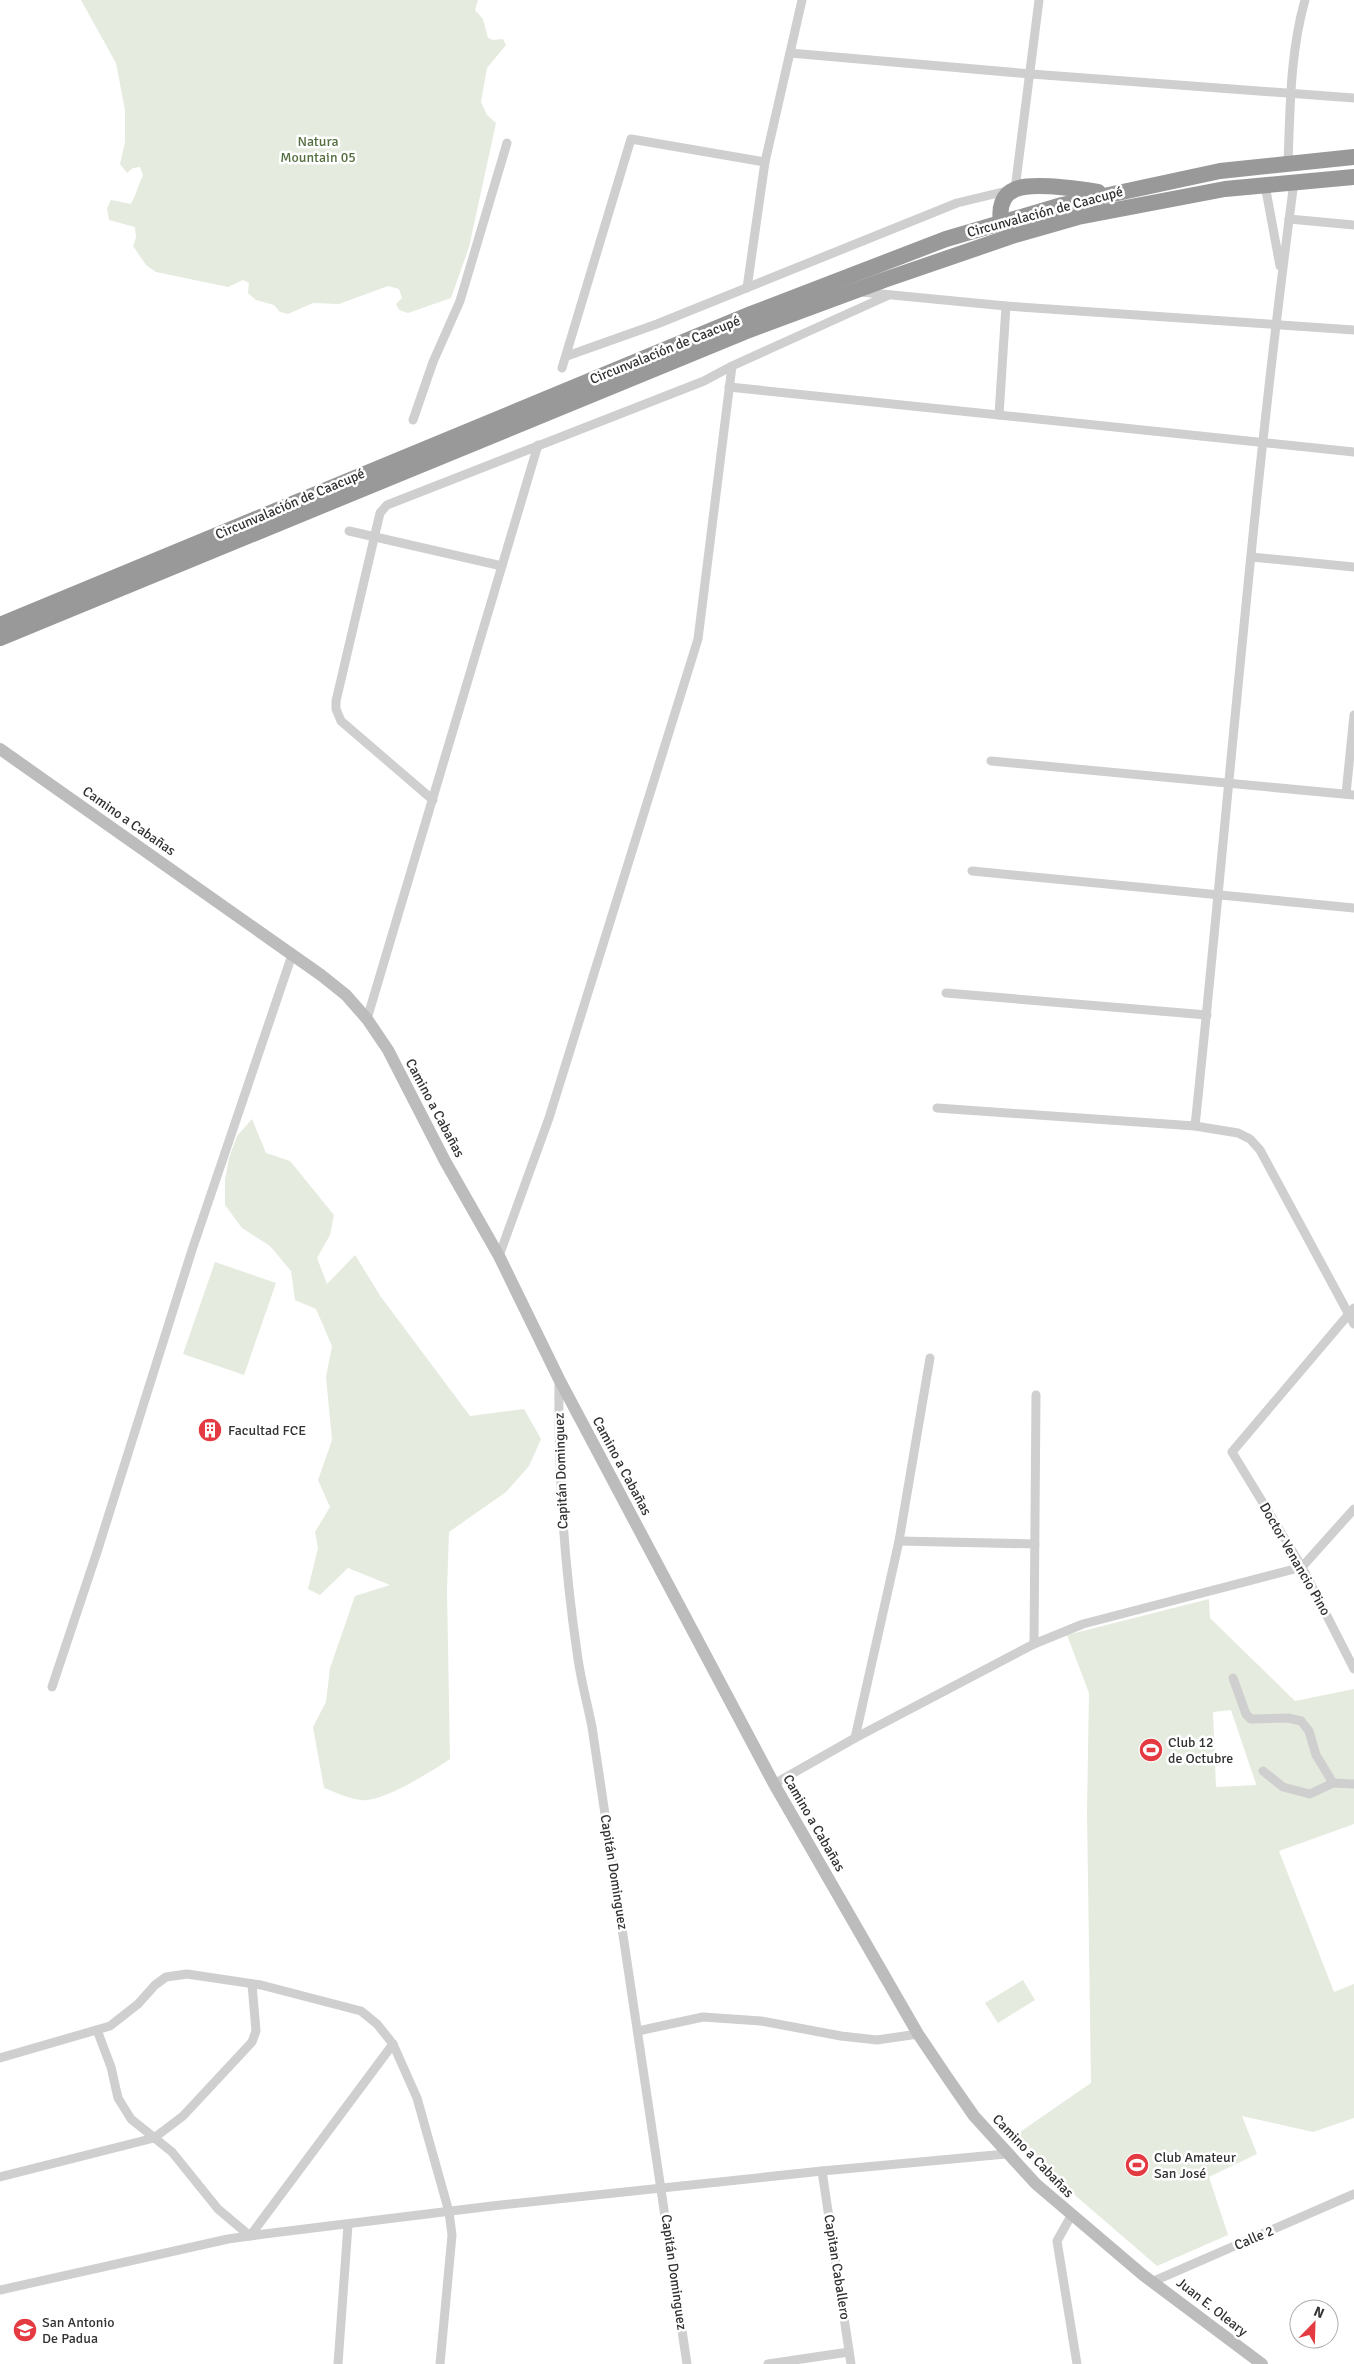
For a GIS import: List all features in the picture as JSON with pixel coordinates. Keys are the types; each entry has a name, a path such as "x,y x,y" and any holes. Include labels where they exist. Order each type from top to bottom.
{"highway":[{"name":"Circunvalación de Caacupé","path":"0,624 760,311 897,257 1001,222 1110,194 1220,171 1354,157"},
{"name":"Circunvalación de Caacupé","path":"0,638 726,339 852,292 1015,235 1078,216 1225,189 1354,177"},
{"path":"1001,222 999,208 1005,198 1015,189 1057,187 1110,194"}],"street":[{"path":"748,288 765,162 802,0"},
{"path":"567,356 657,324 957,203 1015,189 1039,0"},
{"path":"1288,164 1291,93 1300,14 1305,0"},
{"path":"790,53 1031,74 1354,98"},
{"path":"562,368 631,139 765,162"},
{"path":"413,420 433,362 460,301 507,143"},
{"path":"1195,1126 1262,442 1275,324 1294,182"},
{"path":"1265,185 1282,273"},
{"path":"1290,219 1354,225"},
{"path":"852,292 1006,306 1354,330"},
{"path":"433,800 341,721 336,709 336,701 376,537 380,513 387,505 704,381 732,366 889,295"},
{"path":"999,415 1006,306"},
{"path":"498,1256 549,1118 698,639 732,366"},
{"path":"729,387 1354,452"},
{"path":"367,1019 538,445"},
{"path":"349,531 502,566"},
{"path":"1251,557 1354,567"},
{"path":"991,761 1350,795 1354,715"},
{"name":"Camino a Cabañas","path":"0,749 292,955 346,995 367,1019 388,1050 445,1161 498,1256 559,1379 774,1784 918,2034 974,2116 1006,2154 1072,2216 1148,2278"},
{"path":"972,871 1354,908"},
{"path":"52,1687 97,1552 192,1250 292,955"},
{"path":"946,993 1207,1015"},
{"path":"936,1108 1195,1126 1238,1133 1250,1139 1260,1150 1351,1311 1354,1324"},
{"name":"Doctor Venancio Pino","path":"1351,1311 1232,1452 1302,1567 1354,1668"},
{"path":"855,1738 899,1542 930,1358"},
{"name":"Capitán Dominguez","path":"559,1379 558,1440 565,1550 577,1654 592,1727 662,2188 686,2364"},
{"path":"1034,1644 1036,1395"},
{"path":"774,1784 855,1738 1034,1644 1083,1624 1302,1567 1354,1509"},
{"path":"899,1542 1035,1544"},
{"path":"1233,1678 1246,1714 1251,1719 1288,1718 1301,1721 1309,1731 1316,1755 1333,1783"},
{"path":"1263,1771 1283,1787 1310,1794 1333,1783 1354,1784"},
{"path":"0,2058 110,2026 138,2004 154,1985 166,1977 187,1974 252,1984 361,2010 378,2024 393,2044 417,2098 448,2212 452,2235 440,2364"},
{"path":"0,2177 154,2138 183,2116 252,2042 256,2031 252,1984"},
{"path":"638,2031 703,2017 761,2020 841,2036 877,2040 918,2034"},
{"path":"97,2030 111,2067 118,2098 131,2119 172,2152 218,2209 250,2236"},
{"path":"250,2236 393,2044"},
{"path":"0,2290 250,2236 822,2170 1006,2154"},
{"name":"Capitan Caballero","path":"822,2170 851,2364"},
{"name":"Calle 2","path":"1148,2278 1354,2194"},
{"path":"1072,2216 1057,2241 1076,2364"},
{"path":"338,2364 348,2225"},
{"name":"Juan E. Oleary","path":"1148,2278 1262,2364"},
{"path":"768,2364 850,2352"}],"green space":[{"name":"Natura Mountain 05","path":"81,0 478,0 475,10 483,19 488,38 493,40 503,39 506,45 487,68 481,102 487,115 496,123 469,247 451,298 408,313 399,310 396,304 402,298 399,289 388,286 339,304 313,303 288,314 280,312 274,305 256,300 248,293 249,283 243,280 228,287 156,272 146,265 133,246 136,238 135,227 109,220 107,208 111,200 131,204 143,175 140,167 133,168 127,173 120,164 125,142 125,110 116,63"},
{"path":"252,1119 266,1153 290,1161 334,1215 330,1235 317,1258 327,1284 355,1255 381,1297 470,1416 524,1409 541,1439 529,1466 506,1492 449,1532 447,1590 450,1759 394,1792 370,1800 352,1798 324,1788 313,1727 326,1702 330,1668 355,1596 390,1585 348,1568 320,1595 308,1589 318,1548 315,1532 330,1507 318,1480 332,1440 326,1377 332,1346 316,1309 295,1300 291,1271 270,1246 242,1228 225,1205 225,1180 229,1158 237,1136"},
{"path":"215,1262 276,1283 244,1375 183,1354"},
{"path":"1209,1599 1210,1618 1295,1701 1354,1689 1354,1824 1279,1851 1334,1992 1354,1984 1354,2118 1313,2132 1242,2116 1257,2154 1209,2177 1228,2235 1157,2266 1010,2139 1091,2083 1087,1812 1089,1693 1067,1635","holes":["1231,1710 1256,1785 1216,1787 1213,1712"]},
{"path":"1023,1980 1035,2000 998,2023 985,2003"}],"place":[{"name":"Facultad FCE","path":"210,1430"},
{"name":"Club 12 de Octubre","path":"1151,1750"},
{"name":"Club Amateur San José","path":"1137,2165"},
{"name":"San Antonio De Padua","path":"25,2330"}]}
